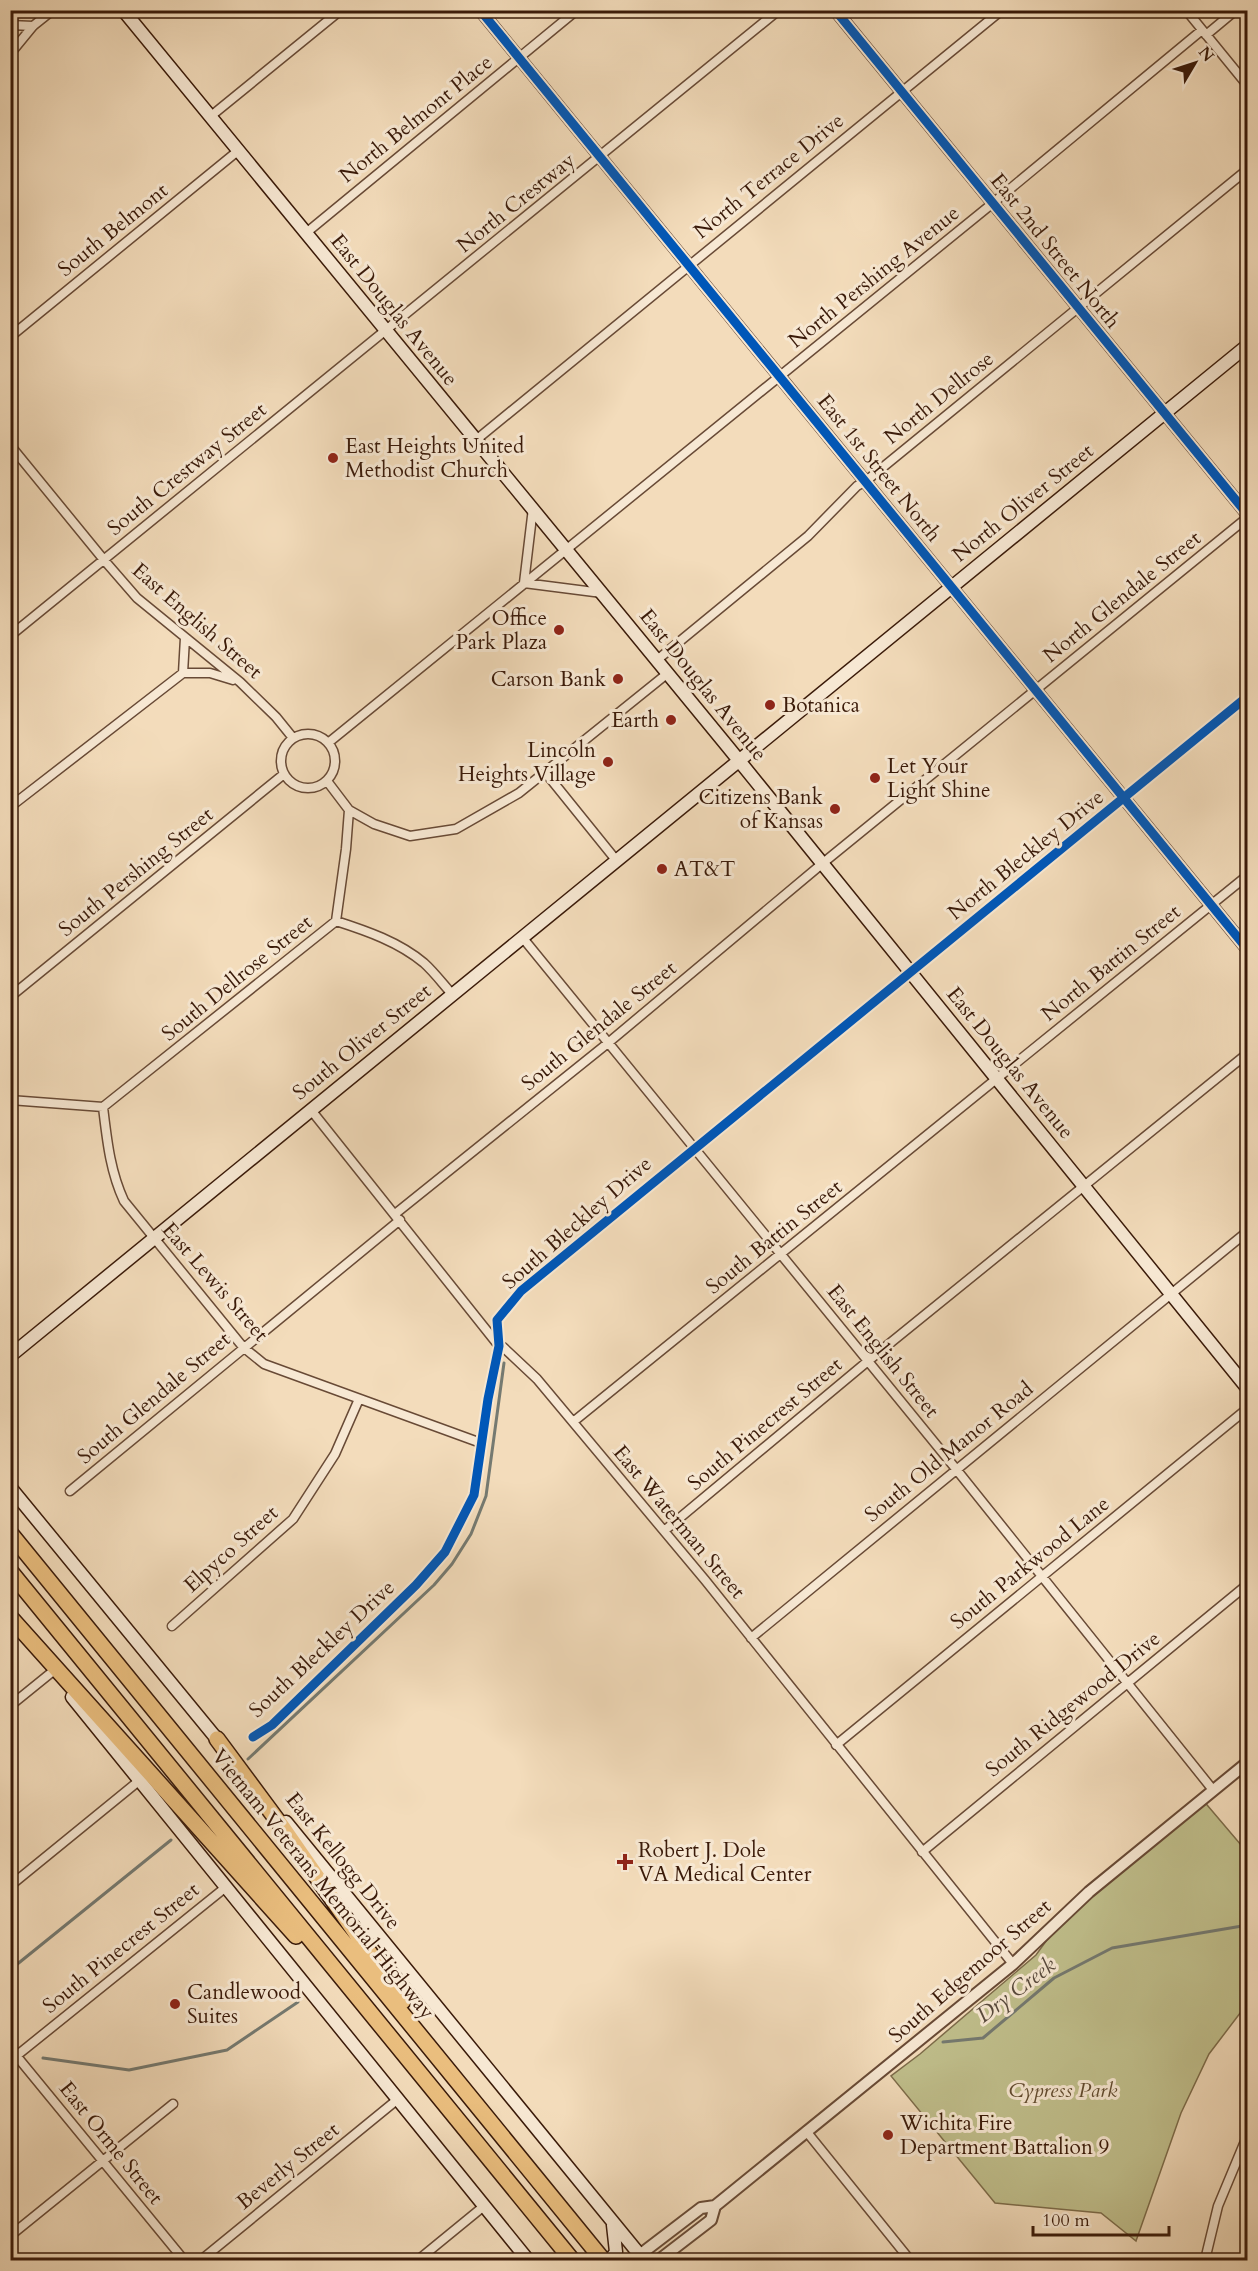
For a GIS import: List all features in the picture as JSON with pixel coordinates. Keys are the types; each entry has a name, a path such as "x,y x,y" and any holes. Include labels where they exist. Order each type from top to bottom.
{"highway":[{"name":"Vietnam Veterans Memorial Highway","path":"10,1533 500,2135 610,2258"},
{"path":"10,1571 572,2260"},
{"path":"10,1618 428,2084"},
{"path":"217,1739 283,1828 367,1951 500,2135"}],"main road":[{"name":"East Douglas Avenue","path":"123,10 823,863 1248,1389"},
{"name":"North Oliver Street","path":"738,759 1248,345"},
{"name":"South Oliver Street","path":"10,1356 738,759"},
{"name":"East Kellogg Drive","path":"10,1487 351,1899 612,2221 639,2259"},
{"path":"10,1618 528,2260"},
{"path":"610,2258 612,2221"}],"street":[{"path":"10,54 33,26 53,10"},
{"path":"211,116 341,10"},
{"name":"East 1st Street North","path":"480,10 1248,950"},
{"name":"North Belmont Place","path":"306,233 577,10"},
{"name":"North Crestway","path":"386,330 779,10"},
{"name":"East 2nd Street North","path":"835,10 1248,516"},
{"name":"North Terrace Drive","path":"476,440 1002,10"},
{"path":"1186,10 1248,86"},
{"name":"North Pershing Avenue","path":"567,550 1204,32 1236,10"},
{"path":"10,25 33,26"},
{"name":"South Belmont","path":"10,337 239,150"},
{"name":"North Dellrose","path":"657,660 808,536 857,486 1248,169"},
{"name":"South Crestway Street","path":"10,636 386,330"},
{"name":"East English Street","path":"10,445 137,598 240,682 276,717 293,738"},
{"path":"524,583 533,508"},
{"name":"North Glendale Street","path":"823,863 1248,516"},
{"path":"328,743 567,550"},
{"path":"524,583 602,593"},
{"path":"183,673 185,638"},
{"path":"10,807 183,673 210,673 240,682"},
{"path":"327,781 349,810 374,824 410,836 456,829 519,793 668,674"},
{"name":"North Bleckley Drive","path":"911,972 1248,696"},
{"path":"313,734 322,737 328,743 335,755 336,765 327,781 313,788 303,788 284,774 281,763 282,754 286,745 293,738 313,734"},
{"path":"545,772 616,860"},
{"name":"South Pershing Street","path":"10,998 284,774"},
{"name":"South Dellrose Street","path":"103,1107 336,921 349,810"},
{"name":"South Glendale Street","path":"70,1491 823,863"},
{"name":"North Battin Street","path":"996,1078 1248,875"},
{"path":"336,921 402,947 425,964 452,994"},
{"name":"East English Street","path":"522,937 956,1469 1213,1790"},
{"name":"South Bleckley Drive","path":"253,1737 272,1725 416,1585 445,1552 474,1495 488,1399 499,1346 497,1320 521,1291 694,1147 911,972"},
{"name":"South Pinecrest Street","path":"664,1531 868,1361 1248,1053"},
{"name":"South Battin Street","path":"573,1422 996,1078"},
{"path":"10,1100 103,1107"},
{"name":"East Lewis Street","path":"103,1107 110,1161 116,1184 124,1201 243,1347 264,1364 481,1443"},
{"name":"East Waterman Street","path":"311,1110 499,1346 507,1350 537,1379 664,1531 1013,1964"},
{"name":"South Old Manor Road","path":"750,1638 1248,1231"},
{"name":"Elpyco Street","path":"172,1626 293,1519 335,1454 359,1399"},
{"name":"South Parkwood Lane","path":"836,1745 1248,1408"},
{"name":"South Ridgewood Drive","path":"922,1852 1248,1584"},
{"path":"10,1706 52,1672"},
{"name":"South Edgemoor Street","path":"639,2259 701,2208 715,2206 1013,1964 1089,1892 1248,1762"},
{"path":"10,1886 140,1780"},
{"name":"South Pinecrest Street","path":"14,2058 226,1887"},
{"name":"East Orme Street","path":"10,2048 14,2058 184,2260"},
{"name":"Beverly Street","path":"201,2260 398,2099"},
{"path":"10,2236 173,2104"},
{"path":"806,2131 910,2260"},
{"path":"1205,2260 1218,2206 1248,2134"},
{"path":"418,2260 484,2206"},
{"name":"South Edgemoor Street","path":"659,2260 711,2220 715,2206"}],"green space":[{"name":"Cypress Park","path":"1202,1799 1247,1852 1247,2004 1209,2054 1181,2113 1136,2241 1101,2213 995,2203 891,2076 1036,1955 1065,1915"}],"waterway":[{"path":"248,1759 434,1585 452,1564 471,1534 486,1496 504,1363"},
{"path":"10,1970 171,1840"},
{"name":"Dry Creek","path":"943,2042 983,2038 1054,1978 1112,1948 1248,1925"},
{"name":"Dry Creek","path":"43,2058 129,2070 227,2050 298,2002"}],"cycle path":[{"path":"480,10 1248,950"},
{"path":"835,10 1248,515"},
{"path":"253,1737 272,1725 416,1585 445,1552 474,1495 488,1399 499,1346 497,1320 521,1291 1248,696"}],"place":[{"name":"East Heights United Methodist Church","path":"333,458"},
{"name":"Office Park Plaza","path":"559,630"},
{"name":"Carson Bank","path":"618,679"},
{"name":"Botanica","path":"770,705"},
{"name":"Earth","path":"671,720"},
{"name":"Lincoln Heights Village","path":"608,762"},
{"name":"Let Your Light Shine","path":"875,778"},
{"name":"Citizens Bank of Kansas","path":"835,809"},
{"name":"AT&T","path":"662,869"},
{"name":"Robert J. Dole VA Medical Center","path":"625,1862"},
{"name":"Candlewood Suites","path":"175,2004"},
{"name":"Wichita Fire Department Battalion 9","path":"888,2135"}]}
